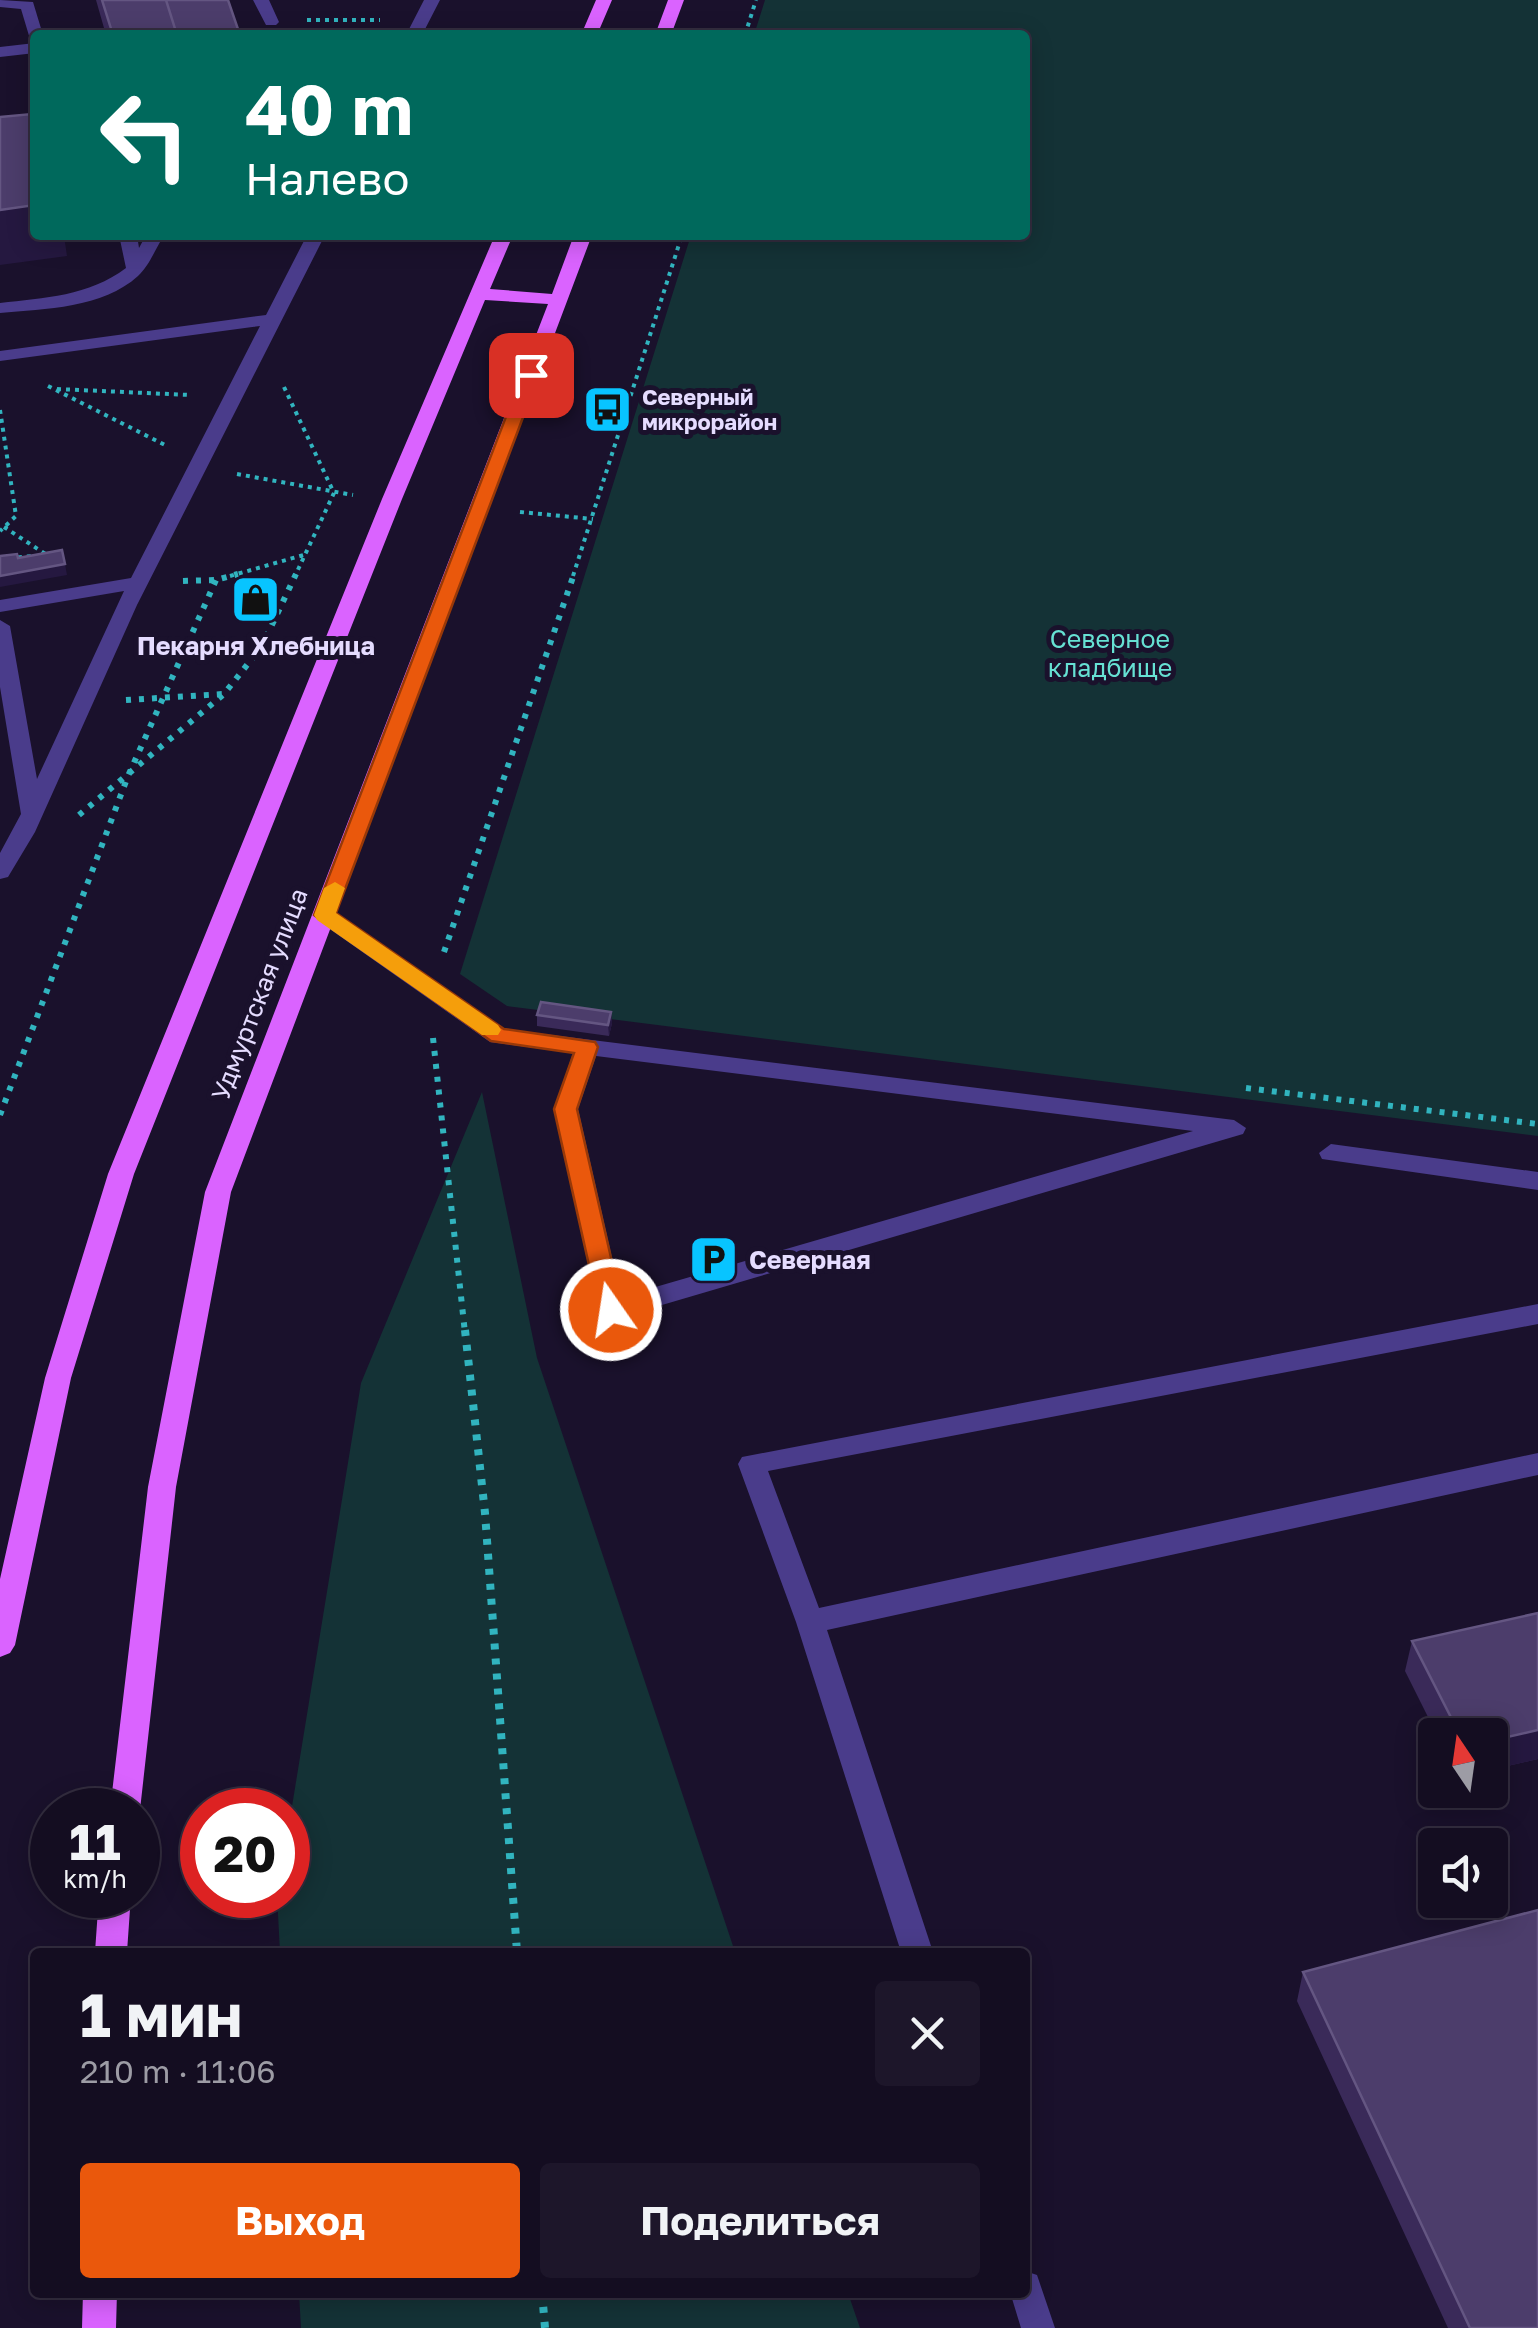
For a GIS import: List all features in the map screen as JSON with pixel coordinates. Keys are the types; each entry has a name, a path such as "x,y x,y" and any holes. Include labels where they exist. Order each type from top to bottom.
{"main road":[{"path":"592,30 604,0"},
{"path":"665,30 676,0"},
{"path":"0,1645 58,1378 121,1174 392,499 502,240"},
{"name":"Удмуртская улица","path":"127,1788 162,1488 218,1192 581,240"},
{"path":"479,294 558,300"},
{"path":"111,1948 113,1918"},
{"path":"99,2328 100,2298"}],"street":[{"path":"261,0 271,22"},
{"path":"417,30 432,0"},
{"path":"0,2 28,5 34,30"},
{"path":"0,52 30,49"},
{"path":"129,240 135,270"},
{"path":"0,308 60,301 122,282 135,270 152,240"},
{"path":"0,872 28,823 140,582 314,240"},
{"path":"0,356 275,319"},
{"path":"0,606 140,582"},
{"path":"0,626 28,823"},
{"path":"325,915 498,1036 587,1047 1234,1128 611,1310 566,1109 587,1047"},
{"path":"1331,1153 1538,1180"},
{"path":"916,1948 810,1622 752,1464 1538,1314"},
{"path":"810,1622 1538,1464"},
{"path":"1029,2298 1038,2328"}],"path":[{"path":"747,30 756,0"},
{"path":"271,22 386,21"},
{"path":"517,1948 485,1513 434,1055 431,989 593,519 680,240"},
{"path":"28,823 83,813 224,694 262,646 308,554 334,493 263,342"},
{"path":"40,382 200,466 334,493"},
{"path":"54,389 291,401"},
{"path":"0,410 16,516 2,529 44,554"},
{"path":"0,559 44,554 58,557"},
{"path":"140,582 216,580 308,554"},
{"path":"0,1115 128,776 216,580"},
{"path":"542,2298 544,2328"}],"green space":[{"name":"Северное кладбище","path":"765,0 1538,0 1538,1136 507,1006 460,974 689,240 1030,240 1030,30 756,30"},
{"path":"482,1092 537,1358 734,1948 280,1948 278,1918 310,1918 310,1788 295,1788 361,1383"},
{"path":"299,2298 850,2298 860,2328 301,2328"}],"building":[{"path":"102,0 166,0 175,30 111,30"},
{"path":"166,0 228,0 238,30 175,30"},
{"path":"30,114 30,206 0,210 0,117"},
{"path":"62,550 65,564 0,576 0,556 17,554 18,558"},
{"path":"541,1002 611,1012 608,1025 537,1015"},
{"path":"1538,1613 1538,1730 1508,1737 1508,1718 1451,1718 1412,1641"},
{"path":"1538,1910 1538,2328 1470,2328 1303,1972"}],"slow traffic":[{"path":"335,888 325,915 490,1030"}],"place":[{"name":"Северный микрорайон","path":"607,409"},
{"name":"Пекарня Хлебница","path":"256,599"},
{"name":"Северная","path":"714,1259"}],"route":[{"path":"531,375 325,915 498,1036 587,1047 566,1109 611,1310"}]}
